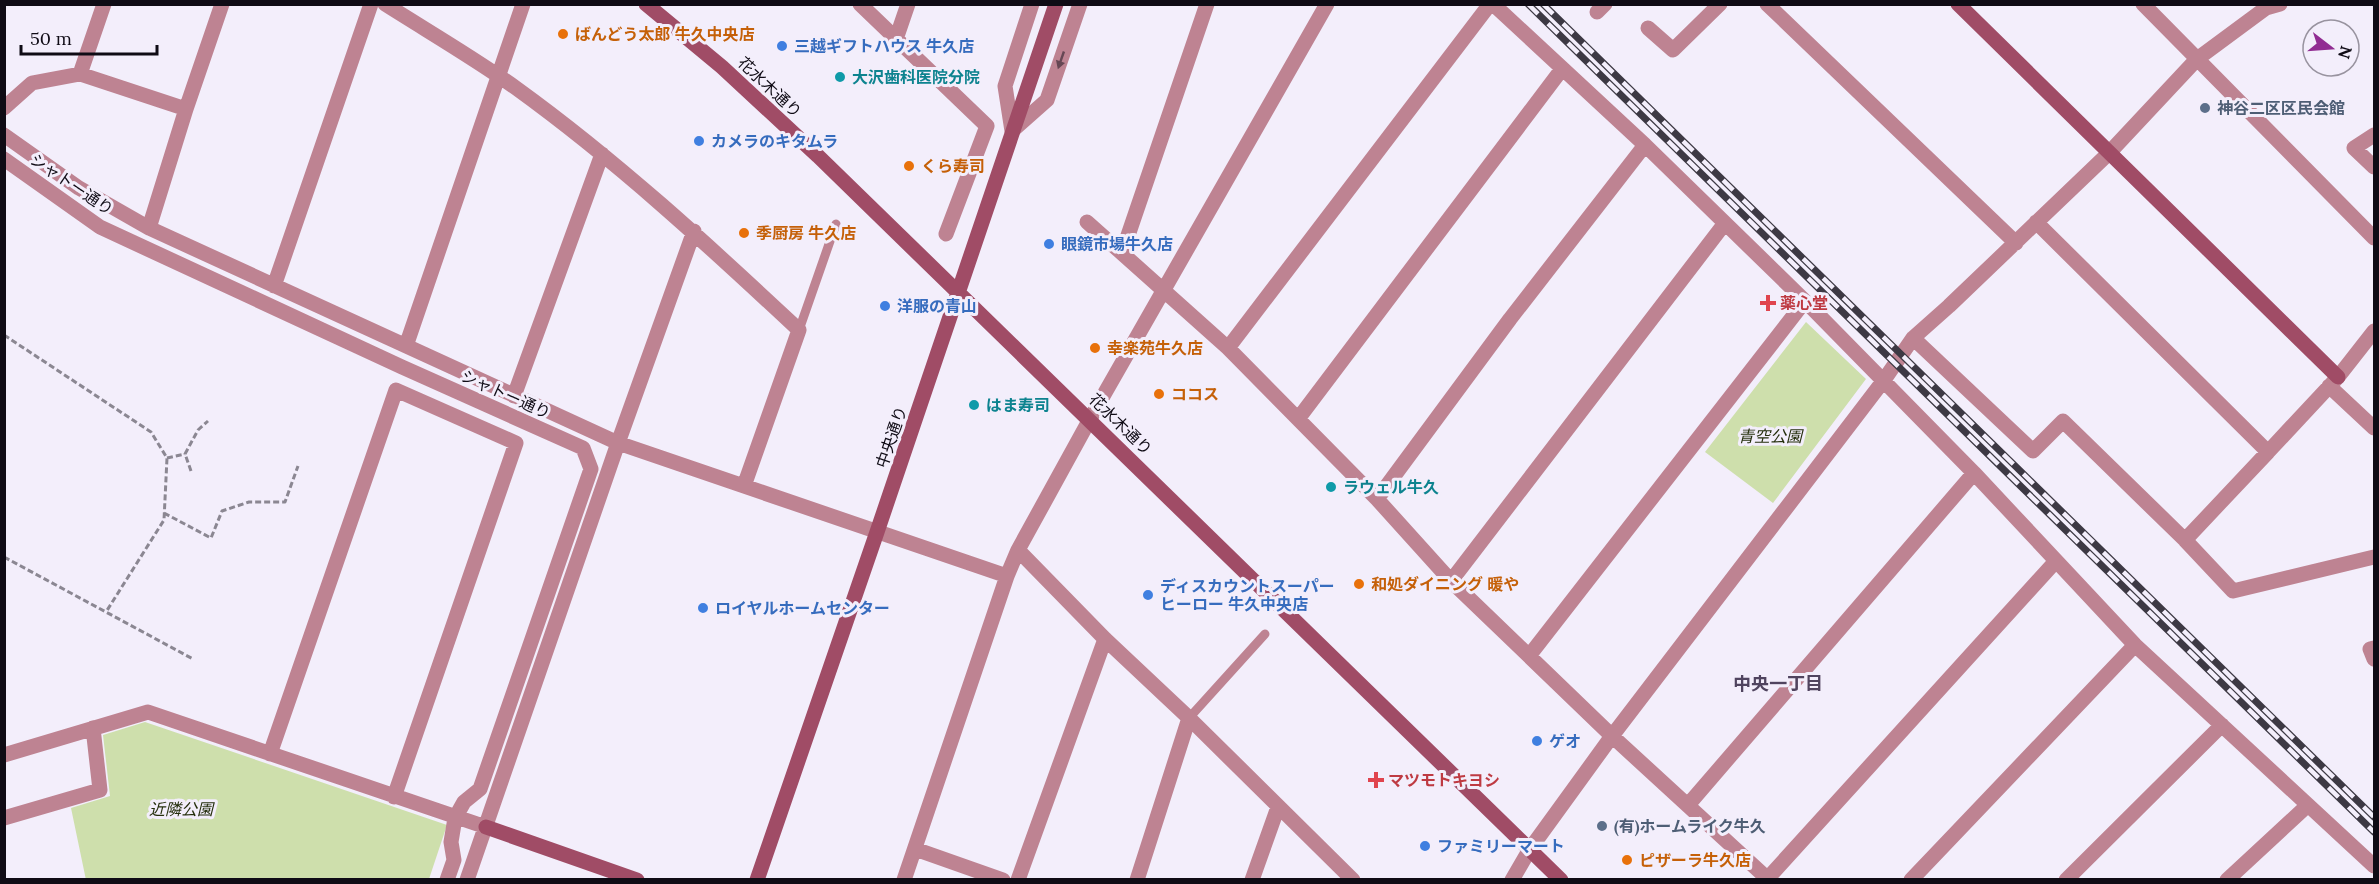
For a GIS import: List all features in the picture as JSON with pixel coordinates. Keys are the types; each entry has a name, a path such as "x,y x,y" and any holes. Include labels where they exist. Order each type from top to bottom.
{"street":[{"path":"80,74 105,4"},
{"path":"149,228 186,108 222,4"},
{"path":"274,286 371,4"},
{"path":"385,4 498,76 602,154 694,231 799,330 744,486"},
{"path":"406,346 523,4"},
{"name":"花水木通り","path":"646,4 740,83 959,291 1562,879"},
{"path":"860,4 987,126 946,234"},
{"path":"896,39 908,4"},
{"path":"1012,131 1005,86 1032,4"},
{"name":"中央通り","path":"757,879 1056,4"},
{"path":"1012,131 1047,100 1080,4"},
{"path":"1122,253 1207,4"},
{"path":"904,879 1007,576 1018,550 1090,419 1327,4"},
{"path":"1228,348 1491,4 1645,146 1805,301 1974,473 2135,645 2374,866"},
{"path":"1648,28 1673,50 1720,4"},
{"path":"1767,4 2016,243"},
{"path":"1958,4 2109,153 2334,382 2374,428"},
{"path":"2143,4 2374,238"},
{"path":"1512,879 1530,849 1612,736 1884,380 1913,338 2109,153 2197,59 2266,8 2280,4"},
{"path":"1298,419 1562,69"},
{"path":"4,108 32,83 80,74 186,108"},
{"path":"4,135 79,188 149,228 618,443 1007,576"},
{"path":"2374,135 2354,148 2374,167"},
{"path":"1377,499 1510,319 1645,146"},
{"path":"514,396 602,154"},
{"name":"シャトー通り","path":"4,159 100,226 402,367 583,448 591,469 480,789 464,802 455,818"},
{"path":"1087,222 1228,348 1377,499 1451,581 1612,736 1768,879 2056,561"},
{"path":"2036,222 2268,452"},
{"path":"1451,581 1725,223"},
{"path":"468,879 618,443 694,231"},
{"path":"1529,656 1805,301"},
{"path":"2185,540 2334,382 2374,331"},
{"path":"1913,338 2033,451 2063,421 2185,540 2233,591 2374,557"},
{"path":"270,754 396,390 516,442 394,797"},
{"path":"1688,805 1974,473"},
{"path":"1018,550 1105,639 1190,718 1353,879"},
{"path":"1018,879 1105,639"},
{"path":"1911,879 2135,645"},
{"path":"2374,648 2370,650 2374,659"},
{"path":"4,755 148,712 486,827 610,875 637,879"},
{"path":"1137,879 1190,718"},
{"path":"2066,879 2222,725"},
{"path":"4,818 100,790 93,728"},
{"path":"2227,879 2308,805"},
{"path":"1252,879 1278,807"},
{"path":"447,879 454,860 451,842 455,818"},
{"path":"915,849 1003,879"}],"lane":[{"path":"799,330 836,224"},
{"path":"1190,718 1265,634"}],"path":[{"path":"4,335 151,432 167,458 164,520 106,612"},
{"path":"191,471 185,454 198,430 208,421"},
{"path":"167,458 185,454"},
{"path":"164,513 211,538 222,511 249,502 285,502 298,466"},
{"path":"4,557 193,658"}],"green space":[{"name":"青空公園","path":"1806,322 1866,379 1773,503 1705,452"},
{"name":"近隣公園","path":"145,722 447,825 429,879 86,880 71,808 110,796 103,735"}],"railway":[{"path":"1528,4 2374,832"},
{"path":"1543,4 2374,817"}],"place":[{"name":"ばんどう太郎 牛久中央店","path":"563,34"},
{"name":"三越ギフトハウス 牛久店","path":"782,46"},
{"name":"大沢歯科医院分院","path":"840,77"},
{"name":"神谷二区区民会館","path":"2205,108"},
{"name":"カメラのキタムラ","path":"699,141"},
{"name":"くら寿司","path":"909,166"},
{"name":"季厨房 牛久店","path":"744,233"},
{"name":"眼鏡市場牛久店","path":"1049,244"},
{"name":"薬心堂","path":"1768,303"},
{"name":"洋服の青山","path":"885,306"},
{"name":"幸楽苑牛久店","path":"1095,348"},
{"name":"ココス","path":"1159,394"},
{"name":"はま寿司","path":"974,405"},
{"name":"ラウェル牛久","path":"1331,487"},
{"name":"和処ダイニング 暖や","path":"1359,584"},
{"name":"ディスカウントスーパー ヒーロー 牛久中央店","path":"1148,595"},
{"name":"ロイヤルホームセンター","path":"703,608"},
{"name":"ゲオ","path":"1537,741"},
{"name":"マツモトキヨシ","path":"1376,780"},
{"name":"(有)ホームライク牛久","path":"1602,826"},
{"name":"ファミリーマート","path":"1425,846"},
{"name":"ピザーラ牛久店","path":"1627,860"}],"district":[{"name":"中央一丁目","path":"1778,684"}]}
